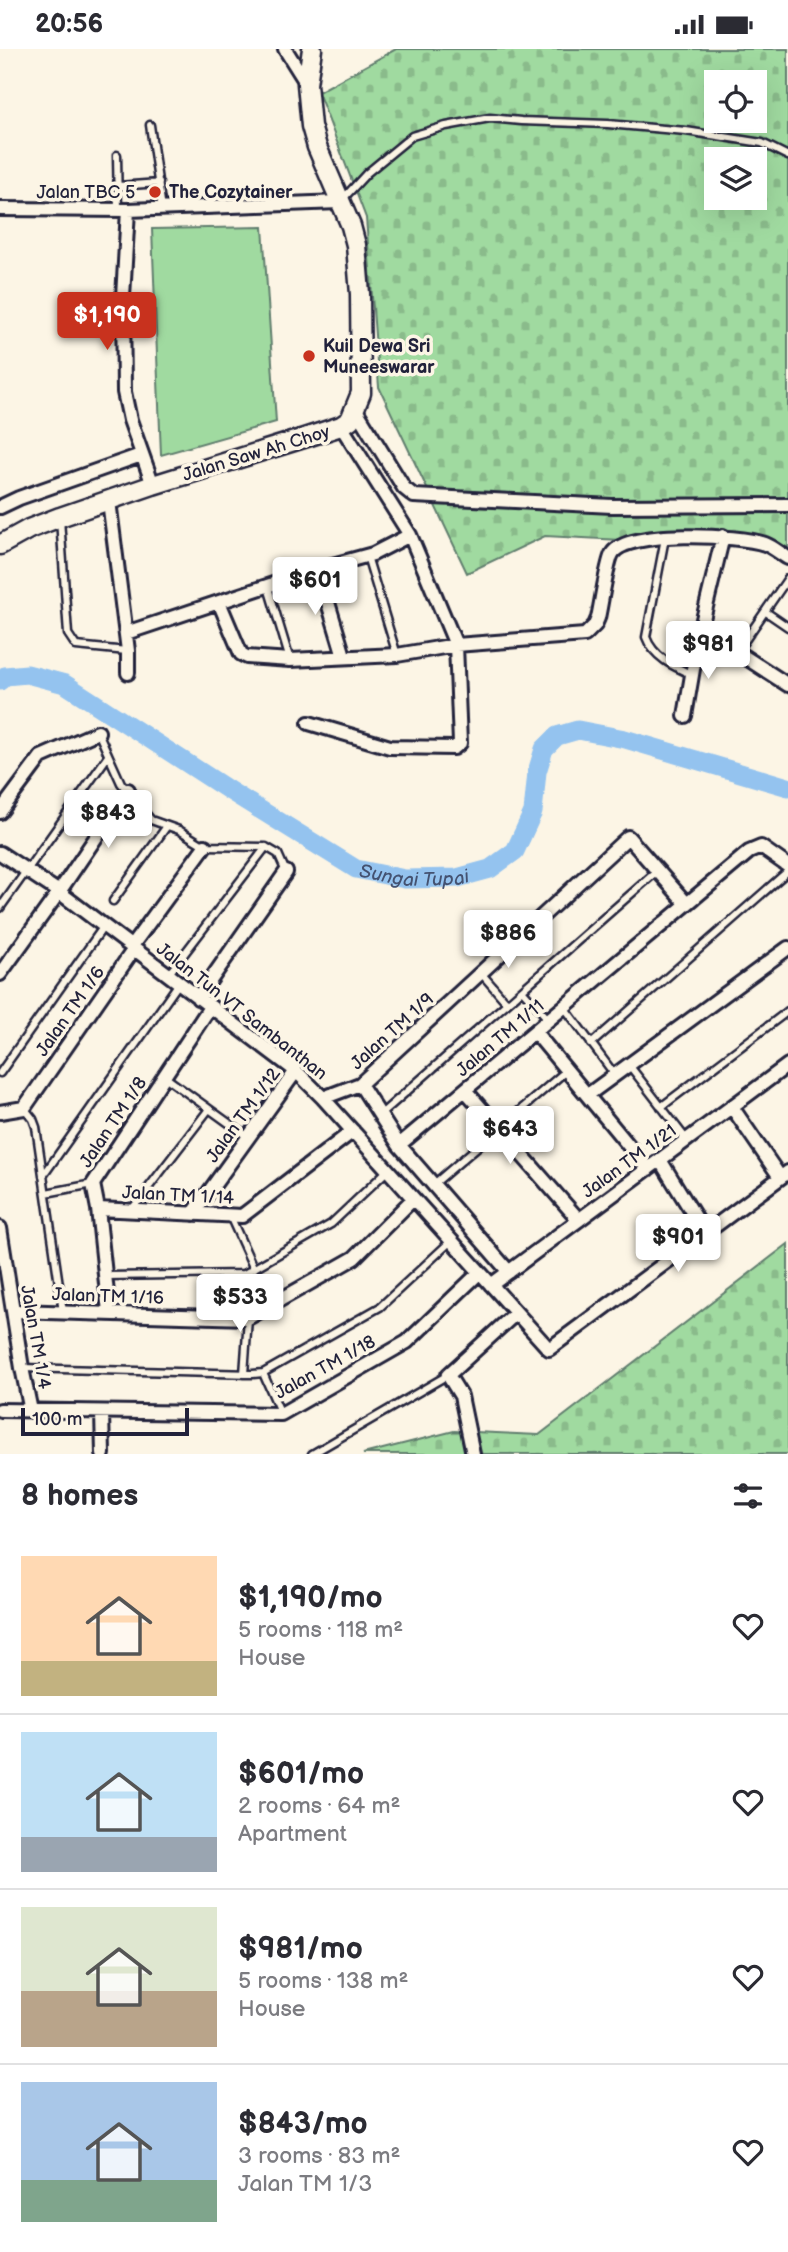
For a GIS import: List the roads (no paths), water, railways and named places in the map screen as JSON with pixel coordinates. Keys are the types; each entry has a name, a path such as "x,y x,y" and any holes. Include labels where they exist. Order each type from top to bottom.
{"street":[{"path":"285,49 307,84"},
{"path":"312,49 307,84 311,126 356,246 360,294 361,393 356,410 404,488 414,496 612,506 788,505"},
{"name":"Jalan TBC 5","path":"0,209 123,210 340,202"},
{"path":"123,210 124,392 130,420 153,485"},
{"name":"Jalan Saw Ah Choy","path":"0,545 29,529 60,517 341,426 350,420 356,410"},
{"path":"309,723 390,747 457,746 460,743 456,645 410,535 341,426"},
{"path":"0,507 141,455"},
{"path":"109,501 128,651 128,673"},
{"path":"126,633 318,569 367,556 410,535"},
{"path":"219,602 242,654 247,657 290,660 397,655 456,645 585,635 598,618 612,553 622,545 665,537 723,536 766,544 788,558"},
{"path":"685,716 698,640 723,536"},
{"path":"318,569 344,656"},
{"path":"698,640 737,652 788,685"},
{"path":"0,812 41,757 98,733"},
{"path":"0,974 128,790"},
{"name":"Jalan TM 1/9","path":"323,1098 360,1084 628,837 686,903"},
{"name":"Jalan TM 1/6","path":"24,1108 205,846"},
{"name":"Jalan TM 1/11","path":"399,1145 749,852 761,847 788,869"},
{"name":"Jalan Tun VT Sambanthan","path":"0,853 59,892 296,1071 549,1349 705,1233"},
{"path":"198,998 286,872"},
{"path":"589,1094 788,948"},
{"name":"Jalan TM 1/8","path":"109,1312 93,1184 210,1007"},
{"path":"535,1032 589,1094 648,1169"},
{"name":"Jalan TM 1/21","path":"491,1285 788,1065"},
{"name":"Jalan TM 1/12","path":"193,1214 296,1071"},
{"path":"360,1084 399,1145 509,1272"},
{"path":"465,1090 579,1220"},
{"path":"660,1160 705,1233 784,1174 732,1107"},
{"path":"0,1112 24,1108"},
{"name":"Jalan TM 1/14","path":"98,1209 243,1216 353,1131"},
{"path":"243,1318 354,1258 413,1199"},
{"name":"Jalan TM 1/4","path":"0,1229 22,1368 32,1411"},
{"name":"Jalan TM 1/18","path":"0,1411 281,1414 407,1342 479,1273"},
{"name":"Jalan TM 1/16","path":"14,1311 243,1318"},
{"path":"473,1454 461,1396 449,1375 516,1313"},
{"path":"103,1412 103,1454"}],"lane":[{"path":"340,202 367,173 412,137 446,126 489,118 686,131 762,143 788,156"},
{"path":"150,125 162,209"},
{"path":"117,155 118,186 123,210"},
{"path":"118,186 159,183"},
{"path":"60,517 68,634 71,641 76,646 128,651"},
{"path":"665,537 646,637 648,643 670,665 693,675"},
{"path":"367,556 397,655"},
{"path":"737,652 788,578"},
{"path":"268,587 290,660"},
{"path":"766,613 788,627"},
{"path":"98,733 121,783 151,820 179,830 205,846 265,847 278,854 286,872"},
{"path":"0,908 108,756"},
{"path":"113,901 167,825"},
{"path":"43,1176 265,847"},
{"path":"591,1044 788,869"},
{"path":"380,1115 657,870"},
{"path":"0,1073 104,926"},
{"path":"481,973 507,1003"},
{"path":"522,990 549,1020"},
{"path":"564,1007 615,1076"},
{"path":"661,1107 788,1011"},
{"path":"629,1065 687,1140"},
{"path":"434,1184 567,1070"},
{"path":"164,1077 248,1137"},
{"path":"24,1108 36,1127 64,1311"},
{"path":"131,1210 209,1109"},
{"path":"105,1276 239,1274 254,1269 331,1224 388,1170"},
{"path":"46,1193 93,1184"},
{"path":"230,1215 254,1269"},
{"path":"22,1368 263,1373 380,1307 451,1241"},
{"path":"239,1274 244,1374"},
{"path":"263,1373 281,1414"},
{"path":"312,1454 449,1375"}],"waterway":[{"name":"Sungai Tupai","path":"0,681 5,676 27,674 65,684 356,869 405,879 457,878 490,869 515,851 533,812 537,772 544,749 557,736 578,730 625,739 788,787"}],"place":[{"name":"The Cozytainer","path":"155,192"},
{"name":"Kuil Dewa Sri Muneeswarar","path":"309,356"}]}
